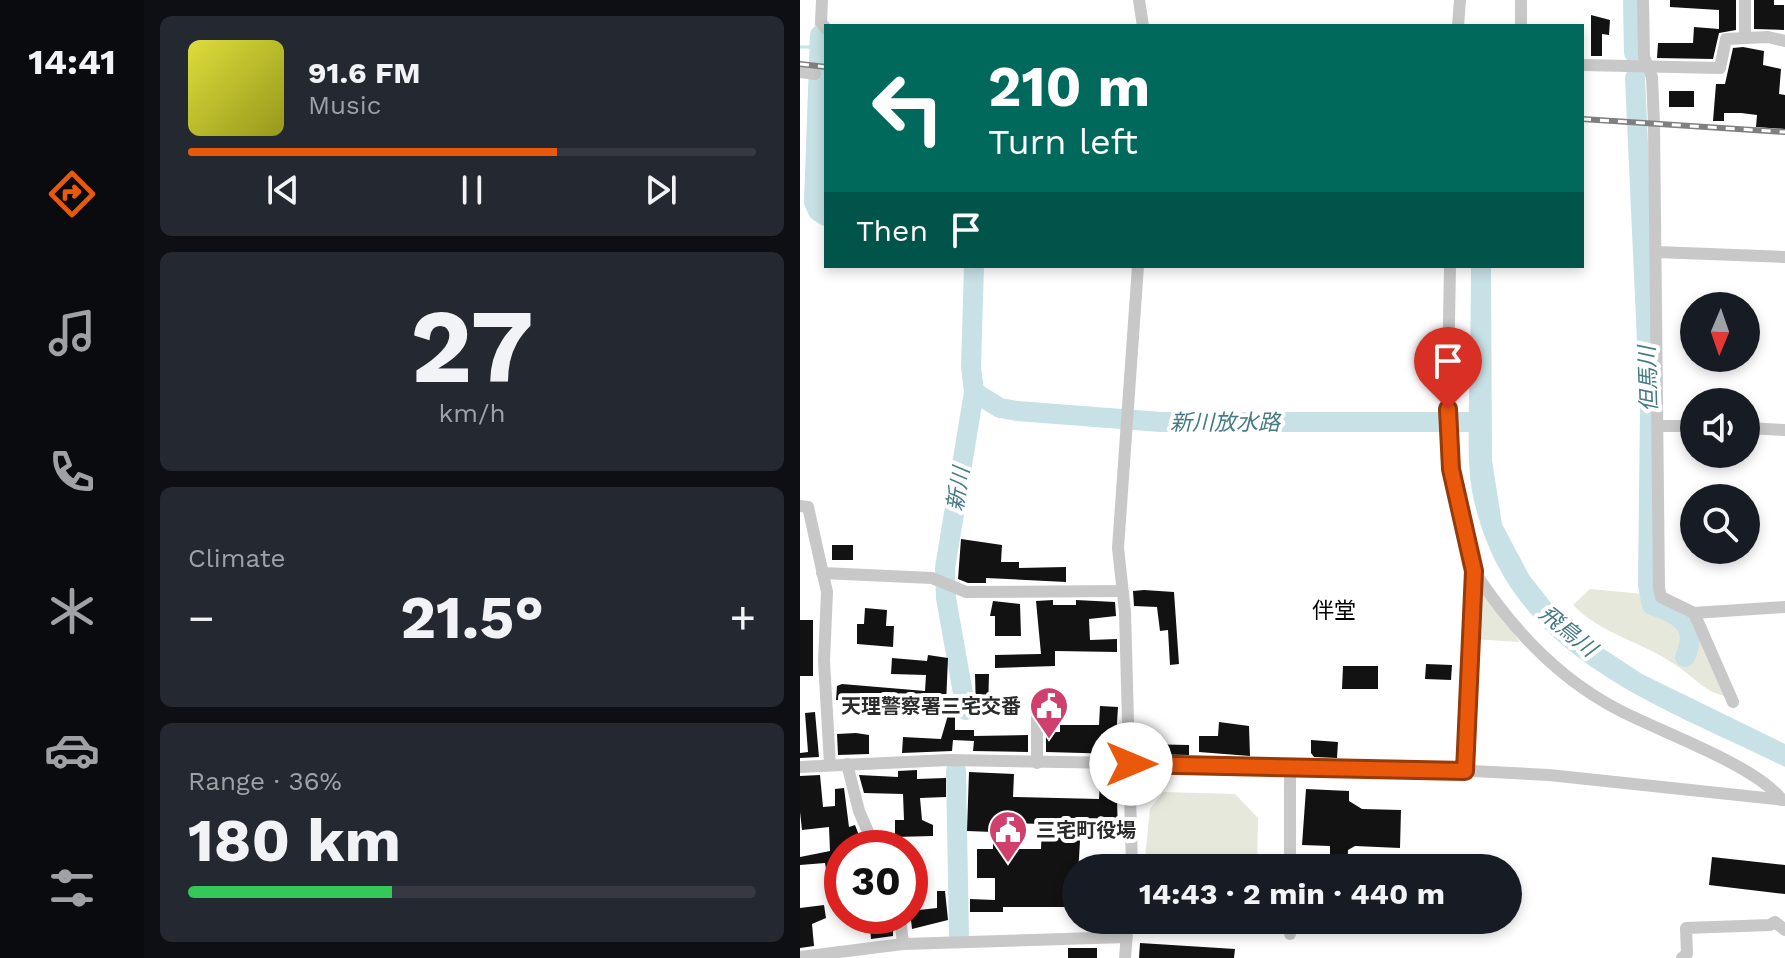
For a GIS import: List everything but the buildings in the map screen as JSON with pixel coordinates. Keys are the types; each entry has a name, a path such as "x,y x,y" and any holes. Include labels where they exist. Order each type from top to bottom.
{"street":[{"path":"822,0 821,22 824,26"},
{"path":"1139,0 1143,24"},
{"path":"1458,24 1460,0"},
{"path":"1521,0 1521,24"},
{"path":"1643,0 1647,66 1652,77 1661,597 1694,613 1785,607"},
{"path":"1745,0 1745,37"},
{"path":"1584,65 1720,68 1726,39 1745,37 1785,41"},
{"path":"800,72 815,74"},
{"path":"1657,252 1785,257"},
{"path":"1132,854 1131,764 1118,548 1138,268"},
{"path":"1450,268 1447,433 1458,507 1474,571 1465,771"},
{"path":"1658,426 1680,426"},
{"path":"1760,429 1785,430"},
{"path":"800,506 808,507 827,592 824,661 830,765"},
{"path":"1474,571 1521,636 1565,676 1614,708 1738,768 1774,790 1783,800"},
{"path":"822,573 932,578 966,592 1122,591"},
{"path":"1694,613 1733,702"},
{"path":"1037,715 1037,763"},
{"path":"800,767 966,762 1465,771 1549,775 1783,800"},
{"path":"847,764 867,830"},
{"path":"1290,766 1290,854"},
{"path":"1682,958 1687,954 1686,928 1770,925 1775,922 1785,930"},
{"path":"902,934 903,944"},
{"path":"1125,958 1126,934"},
{"path":"800,957 903,944 1126,937"}],"shaded area":[{"path":"1590,589 1654,595 1686,615 1704,641 1725,696 1706,688 1664,658 1584,615 1573,605"},
{"path":"1484,594 1520,642 1473,639 1477,595"},
{"path":"1163,792 1235,794 1258,818 1257,854 1145,854 1150,809"}],"water":[{"name":"飛鳥川","path":"1471,268 1491,268 1492,460 1502,524 1529,575 1569,626 1642,674 1785,744 1785,767 1636,694 1590,666 1550,633 1516,594 1489,548 1470,480"}],"waterway":[{"name":"但馬川","path":"1633,0 1634,53"},
{"path":"816,24 820,35"},
{"path":"800,47 810,47 820,35"},
{"name":"新川","path":"820,35 814,202 818,211 824,215"},
{"name":"但馬川","path":"1635,78 1650,407 1648,585 1652,605 1671,612 1688,629 1690,637 1685,657"},
{"name":"新川","path":"966,710 946,598 945,568 974,392 971,367 974,268"},
{"name":"新川放水路","path":"974,392 1000,408 1017,411 1161,422 1481,422"},
{"name":"新川","path":"956,771 959,938"}],"railway":[{"path":"800,64 824,67"},
{"path":"1584,119 1785,132"}],"place":[{"name":"天理警察署三宅交番","path":"1049,740"},
{"name":"三宅町役場","path":"1008,864"}],"district":[{"name":"伴堂","path":"1334,610"}],"route":[{"path":"1131,764 1345,766 1465,771 1471,579 1474,571 1451,469 1448,409"}]}
